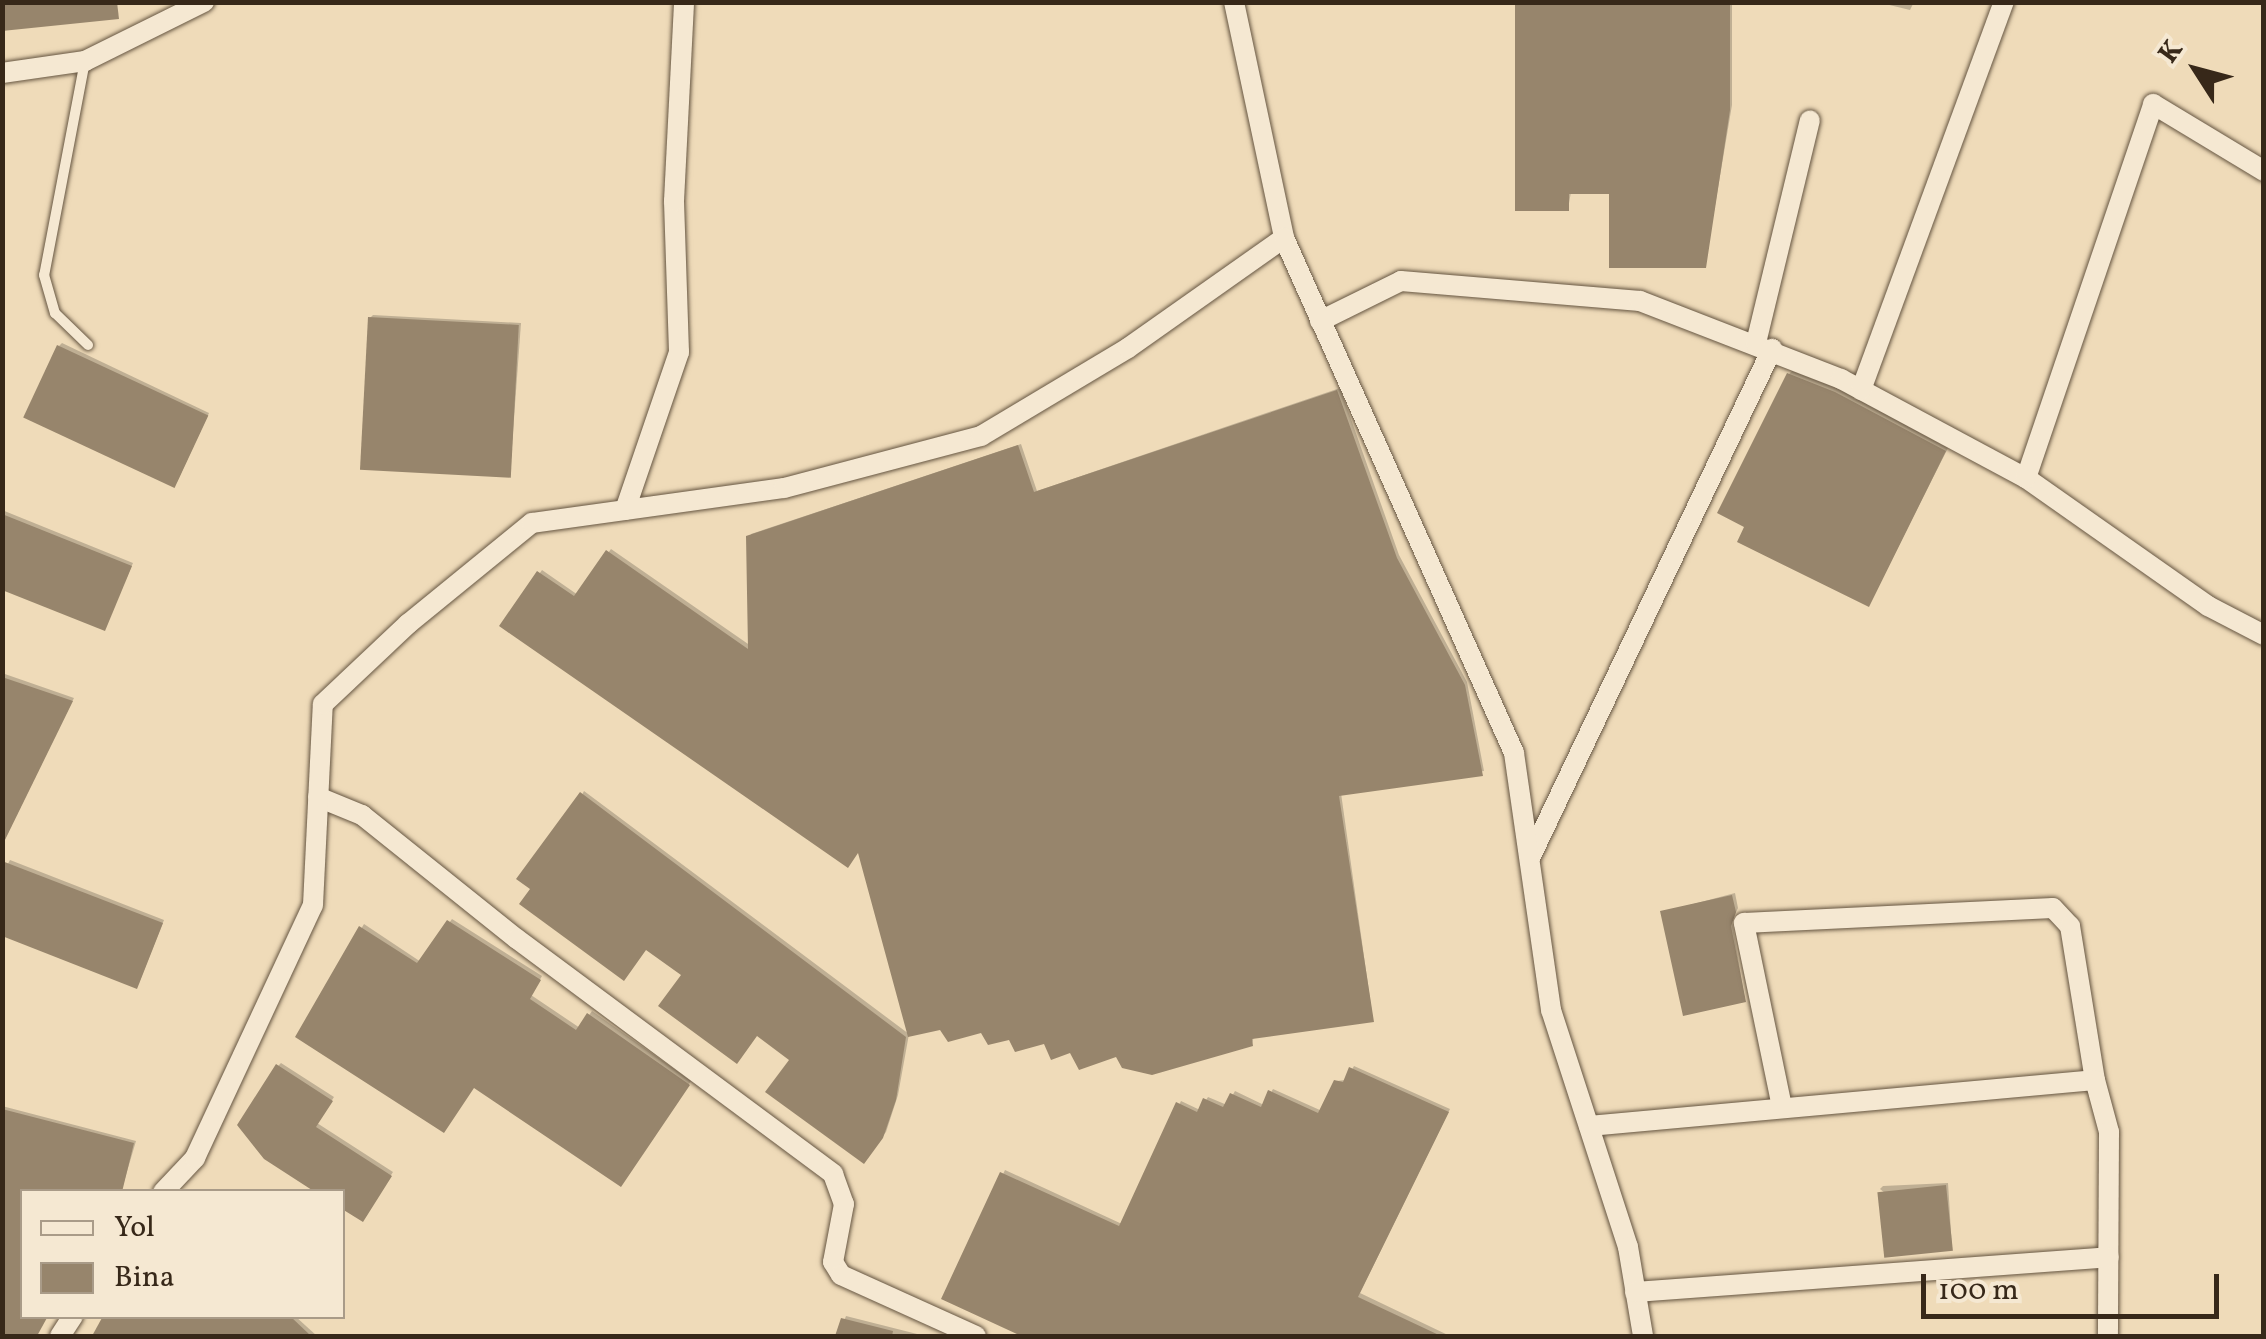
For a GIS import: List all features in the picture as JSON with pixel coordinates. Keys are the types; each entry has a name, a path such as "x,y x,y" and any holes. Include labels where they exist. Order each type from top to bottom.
{"street":[{"path":"2,73 84,61 204,2"},
{"path":"625,510 680,352 674,201 684,2"},
{"path":"1234,2 1284,238 1514,753 1552,1010 1628,1247 1643,1336"},
{"path":"1862,390 2004,2"},
{"path":"2026,478 2153,104 2264,171"},
{"path":"1529,860 1764,346 1810,120"},
{"path":"166,1189 195,1158 313,904 323,704 408,624 532,523 784,488 981,436 1128,348 1284,238"},
{"path":"1320,321 1401,280 1640,302 1764,346 1862,390 2026,478 2208,606 2264,635"},
{"path":"318,797 362,815 517,939 832,1174 844,1204 833,1262 841,1275 976,1336"},
{"path":"1782,1107 1744,923 2053,908 2070,926 2094,1080 2109,1132 2108,1336"},
{"path":"1589,1126 2094,1080"},
{"path":"1636,1292 2109,1256"}],"lane":[{"path":"84,61 44,276 54,313 88,345"}],"building":[{"path":"2,2 117,2 119,19 2,31"},
{"path":"1515,2 1730,2 1730,110 1706,268 1609,268 1609,194 1569,194 1569,211 1515,211"},
{"path":"368,317 519,325 511,478 360,470"},
{"path":"57,345 208,416 175,488 23,418"},
{"path":"1787,373 1835,392 1946,451 1869,607 1737,542 1744,527 1717,513"},
{"path":"1337,390 1397,558 1465,685 1483,776 1339,796 1374,1022 1252,1039 1253,1046 1152,1075 1122,1068 1116,1057 1079,1070 1070,1053 1051,1060 1044,1044 1015,1052 1009,1040 988,1045 981,1033 948,1042 940,1030 908,1037 858,853 848,868 499,626 537,571 574,596 606,550 748,649 746,536 1018,445 1034,492"},
{"path":"2,514 132,566 105,631 2,590"},
{"path":"2,677 73,701 2,846"},
{"path":"580,792 906,1037 896,1100 883,1138 864,1164 765,1092 789,1060 757,1036 737,1064 658,1006 681,975 646,950 624,981 519,904 530,889 516,879"},
{"path":"2,861 163,923 137,989 2,936"},
{"path":"1732,895 1736,912 1731,926 1746,1002 1683,1016 1660,911"},
{"path":"447,920 541,980 530,999 576,1030 587,1013 690,1085 621,1187 474,1088 444,1133 295,1037 359,926 417,963"},
{"path":"276,1064 333,1101 316,1127 392,1176 363,1222 345,1211 345,1189 310,1189 264,1159 237,1125"},
{"path":"1349,1067 1449,1112 1358,1297 1441,1336 1021,1336 941,1299 1000,1172 1119,1226 1176,1102 1197,1112 1203,1098 1223,1107 1230,1093 1261,1107 1268,1090 1318,1113 1334,1080 1343,1082"},
{"path":"2,1109 134,1143 123,1189 20,1189 20,1319 46,1319 37,1336 2,1336"},
{"path":"1946,1185 1953,1251 1884,1258 1877,1192"},
{"path":"841,1318 893,1331 892,1336 835,1336"},
{"path":"101,1319 293,1319 311,1336 92,1336"}]}
